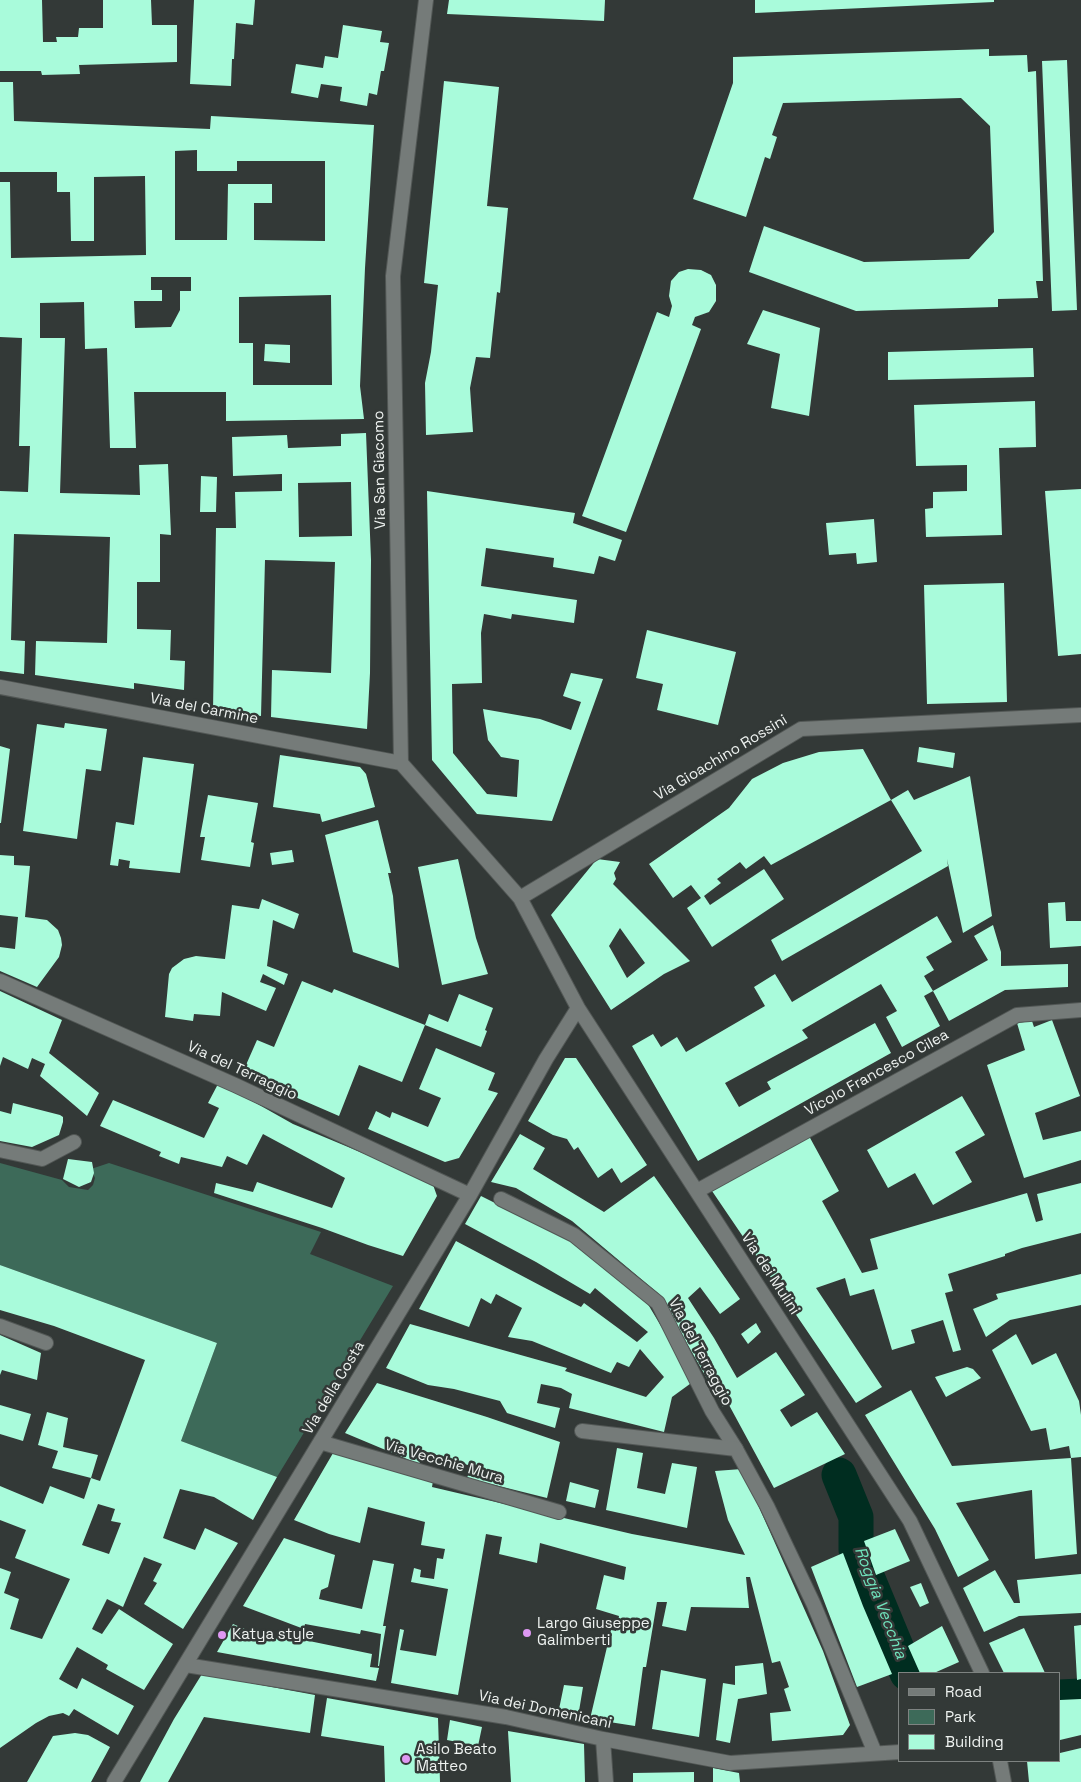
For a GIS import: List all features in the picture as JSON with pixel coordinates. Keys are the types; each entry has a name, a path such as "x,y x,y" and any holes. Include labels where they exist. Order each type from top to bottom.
{"street":[{"name":"Via San Giacomo","path":"401,763 393,276 426,0"},
{"name":"Via del Carmine","path":"0,687 401,763"},
{"name":"Via Gioachino Rossini","path":"520,898 801,729 1081,715"},
{"path":"401,763 520,898"},
{"name":"Via dei Mulini","path":"520,898 578,1008 910,1521 982,1672"},
{"name":"Via del Terraggio","path":"0,981 235,1085 470,1195"},
{"name":"Via della Costa","path":"114,1782 470,1195 546,1060 578,1008"},
{"name":"Vicolo Francesco Cilea","path":"697,1191 1017,1015 1081,1010"},
{"path":"0,1150 42,1159 74,1142"},
{"name":"Via del Terraggio","path":"501,1199 574,1235 658,1304 712,1411 736,1449 766,1506 814,1605 875,1753"},
{"path":"0,1326 46,1343"},
{"path":"582,1431 736,1449"},
{"name":"Via Vecchie Mura","path":"320,1442 559,1512"},
{"name":"Via dei Domenicani","path":"186,1665 506,1717 603,1740 730,1763 898,1752"},
{"path":"603,1740 606,1782"},
{"path":"1000,1762 1004,1782"}],"green space":[{"path":"0,1163 62,1180 69,1187 88,1190 93,1185 95,1178 91,1169 109,1163 321,1232 310,1254 393,1286 277,1477 181,1441 217,1343 0,1265"}],"building":[{"path":"0,0 42,0 43,42 57,42 56,37 78,37 79,28 103,28 103,0 151,0 152,25 177,25 177,62 79,65 80,74 42,75 41,71 0,71"},
{"path":"194,0 255,0 253,25 236,23 231,86 190,84"},
{"path":"449,0 605,0 604,21 447,14"},
{"path":"755,0 994,0 994,2 755,13"},
{"path":"343,25 382,31 380,42 389,43 377,95 369,93 367,106 340,101 342,87 321,84 318,98 291,93 296,64 323,68 325,56 338,58"},
{"path":"989,49 989,56 1027,55 1028,72 1036,71 1043,281 1036,281 1038,298 998,299 998,307 856,311 749,272 764,226 864,262 969,259 994,232 990,126 961,98 783,103 772,135 777,137 770,159 765,157 746,217 693,199 733,83 733,57"},
{"path":"1067,60 1077,310 1052,311 1042,61"},
{"path":"444,81 499,87 487,206 508,208 500,293 497,292 490,358 476,357 470,388 473,432 426,435 425,383 431,352 438,285 424,283"},
{"path":"0,82 13,82 14,121 210,129 211,116 374,125 360,386 364,419 226,421 226,392 134,392 136,448 110,448 107,348 85,349 84,302 40,303 40,338 65,338 60,493 140,495 139,465 168,464 171,535 160,534 160,582 137,582 137,629 171,630 170,660 185,661 184,690 134,683 134,689 35,675 36,641 107,643 110,537 14,534 11,640 25,641 24,674 0,671 0,491 28,492 30,446 19,446 22,338 0,337 0,182 10,182 11,258 146,255 145,176 94,177 94,241 71,241 70,192 57,192 57,172 0,172","holes":["197,150 197,171 237,171 237,161 325,161 325,241 254,240 254,203 272,203 272,184 228,184 227,240 175,240 175,151","151,277 191,277 191,291 180,291 180,310 171,327 135,328 134,301 162,301 162,290 151,290","331,295 332,385 253,385 253,343 239,343 239,297"]},
{"path":"688,269 701,270 711,275 716,285 716,301 709,312 695,317 692,325 701,329 626,532 582,516 657,312 669,317 672,306 669,296 671,281 679,272"},
{"path":"763,310 820,328 809,416 771,408 780,354 747,344"},
{"path":"265,344 290,345 290,363 264,361"},
{"path":"1033,348 1034,377 888,380 888,352"},
{"path":"1035,401 1036,447 999,448 1002,535 926,537 925,509 933,508 933,492 967,491 967,465 916,466 914,405"},
{"path":"366,433 371,560 370,673 367,729 271,717 272,670 331,673 335,562 265,560 261,716 213,710 216,528 236,528 235,492 282,491 282,474 233,476 232,437 287,435 288,448 341,446 341,434","holes":["351,482 352,536 299,537 298,483"]},
{"path":"201,476 217,477 216,512 200,512"},
{"path":"1081,489 1081,654 1058,656 1045,491"},
{"path":"427,491 575,513 573,523 622,540 615,561 599,556 594,574 553,567 554,558 486,548 481,586 577,600 574,623 512,614 511,619 484,614 481,633 482,683 452,684 453,753 487,794 517,797 519,760 501,757 488,740 483,709 540,719 571,730 581,702 563,696 571,673 603,679 552,821 477,814 432,760"},
{"path":"874,519 877,562 857,564 856,553 829,555 826,523"},
{"path":"1004,583 1007,702 927,704 924,585"},
{"path":"647,630 736,652 718,725 657,710 663,684 636,678"},
{"path":"65,723 107,729 101,771 86,769 77,839 23,831 37,724 64,728"},
{"path":"0,746 10,749 1,823 0,823"},
{"path":"919,747 955,753 953,768 917,762"},
{"path":"863,749 891,800 771,865 764,856 746,869 740,862 717,879 721,883 704,896 710,905 764,869 784,899 712,947 687,908 701,898 691,885 673,898 649,864 729,808 752,779 783,763 819,752"},
{"path":"280,755 360,767 366,774 375,807 322,822 320,814 273,807"},
{"path":"143,757 194,764 180,873 129,868 130,861 119,859 118,866 110,865 116,822 134,825"},
{"path":"970,776 992,916 963,933 947,859 948,866 782,961 771,940 922,851 891,800 908,790 914,800"},
{"path":"208,795 258,803 251,842 254,843 250,867 201,860 205,837 200,837"},
{"path":"378,820 391,873 388,873 393,896 399,968 353,952 325,835"},
{"path":"292,850 294,862 272,865 270,853"},
{"path":"0,855 14,856 14,865 30,866 25,917 47,920 58,930 61,938 62,945 59,957 37,987 0,971 0,947 15,949 18,917 0,915"},
{"path":"458,859 476,938 488,974 442,985 418,867"},
{"path":"597,859 620,862 614,873 616,879 613,884 690,961 664,974 611,1010 551,915","holes":["620,928 645,963 627,978 609,946"]},
{"path":"262,899 299,914 294,929 273,920 267,966 288,974 284,985 263,974 260,982 276,988 266,1011 222,992 220,1016 194,1014 193,1021 165,1017 169,974 172,968 184,959 196,956 225,959 232,905 259,909"},
{"path":"1065,902 1066,921 1081,921 1081,946 1050,948 1048,903"},
{"path":"937,916 952,942 926,957 934,970 924,976 933,991 924,996 940,1026 902,1047 886,1017 897,1011 881,984 802,1030 808,1038 725,1083 739,1107 771,1089 767,1082 875,1023 891,1053 698,1161 632,1046 653,1034 661,1047 677,1037 686,1052 765,1006 754,987 775,974 792,1002"},
{"path":"993,925 1001,952 1001,966 1068,964 1068,987 1005,990 949,1021 933,991 988,960 974,936"},
{"path":"302,981 332,993 334,989 425,1025 402,1082 359,1065 339,1116 242,1074 257,1040 274,1047"},
{"path":"0,991 62,1020 49,1053 99,1093 87,1116 40,1076 45,1064 32,1058 28,1069 3,1057 0,1066"},
{"path":"459,994 493,1008 481,1047 425,1025 429,1014 448,1022"},
{"path":"1052,1020 1080,1096 1035,1113 1043,1140 1081,1131 1081,1160 1024,1178 987,1065 1025,1050 1017,1023 1032,1021 1034,1027"},
{"path":"436,1048 495,1073 488,1090 498,1093 459,1158 445,1162 368,1129 376,1111 390,1118 392,1112 428,1127 441,1098 419,1089"},
{"path":"565,1058 576,1058 647,1165 621,1183 612,1168 598,1178 578,1147 574,1150 567,1139 553,1135 528,1121"},
{"path":"218,1084 231,1089 293,1124 432,1182 437,1196 403,1256 214,1193 216,1183 253,1192 257,1182 332,1208 345,1178 263,1134 247,1165 227,1156 222,1167 181,1157 179,1164 159,1156 161,1152 100,1126 113,1100 204,1138 219,1108 208,1103"},
{"path":"962,1096 985,1135 955,1152 972,1182 933,1205 915,1173 888,1188 867,1150"},
{"path":"13,1103 63,1117 59,1135 32,1147 0,1141 0,1111 11,1114"},
{"path":"520,1134 545,1148 533,1169 604,1212 654,1176 740,1299 720,1314 700,1287 688,1298 737,1378 776,1352 805,1395 780,1410 791,1427 817,1412 845,1454 774,1488 729,1405 723,1407 659,1294 572,1221 516,1188 491,1182"},
{"path":"809,1136 839,1191 822,1201 862,1273 878,1269 870,1239 1027,1193 1036,1222 1043,1220 1037,1194 1081,1183 1081,1233 1022,1248 1005,1254 1005,1256 948,1274 953,1291 945,1293 961,1350 953,1352 943,1320 911,1330 915,1343 892,1350 874,1289 850,1296 845,1278 816,1288 882,1387 856,1403 712,1191"},
{"path":"68,1159 92,1162 94,1173 91,1182 79,1187 63,1179"},
{"path":"481,1196 535,1223 561,1232 646,1301 694,1381 672,1397 664,1432 569,1408 572,1394 561,1388 541,1384 537,1403 560,1408 555,1428 507,1413 500,1401 454,1389 428,1385 386,1368 410,1324 567,1368 565,1371 646,1397 664,1377 640,1349 629,1367 617,1362 611,1373 532,1341 508,1337 522,1308 496,1294 491,1304 481,1298 469,1327 419,1309 456,1241 581,1307 584,1303 637,1342 648,1332 595,1288 590,1294 536,1262 465,1224"},
{"path":"0,1265 217,1343 181,1441 277,1477 253,1520 214,1497 180,1489 163,1538 195,1550 205,1528 238,1543 183,1629 144,1604 157,1583 153,1581 162,1564 144,1557 123,1607 107,1599 92,1629 102,1634 119,1609 173,1644 144,1690 106,1669 108,1665 77,1647 59,1679 77,1689 82,1678 134,1706 118,1735 74,1709 69,1716 63,1713 49,1716 0,1748 0,1568 11,1572 4,1593 19,1599 10,1629 42,1639 70,1579 15,1558 26,1530 0,1520 0,1486 43,1504 50,1486 84,1499 91,1478 100,1481 145,1360 54,1326 0,1310","holes":["98,1504 115,1509 111,1521 121,1523 109,1554 82,1545"]},
{"path":"1081,1274 1081,1305 1010,1320 986,1337 973,1309 998,1299 996,1294"},
{"path":"756,1323 761,1332 748,1344 741,1334"},
{"path":"1016,1334 1032,1365 1056,1353 1079,1401 1081,1457 1071,1458 1069,1446 1050,1450 1046,1428 1031,1431 992,1350"},
{"path":"0,1335 41,1353 37,1380 2,1370 0,1375"},
{"path":"967,1367 973,1369 981,1378 946,1397 935,1377"},
{"path":"377,1383 560,1442 547,1498 467,1478 471,1466 424,1451 419,1464 345,1433"},
{"path":"911,1390 952,1466 1071,1458 1077,1554 1035,1559 1032,1490 956,1503 989,1560 958,1577 935,1529 865,1415"},
{"path":"0,1405 31,1414 23,1441 0,1434"},
{"path":"47,1412 68,1418 63,1447 98,1455 91,1478 52,1468 58,1451 38,1445"},
{"path":"336,1448 433,1481 432,1487 632,1534 745,1555 728,1520 715,1471 742,1469 823,1651 850,1725 843,1735 772,1741 770,1713 791,1711 784,1689 789,1687 780,1661 772,1663 750,1577 746,1577 749,1608 691,1607 686,1631 662,1626 667,1602 657,1602 646,1667 643,1667 635,1726 590,1719 611,1630 616,1631 619,1616 596,1609 604,1575 624,1580 626,1567 540,1543 537,1563 499,1554 502,1537 486,1534 458,1695 391,1683 400,1629 404,1630 400,1650 436,1656 448,1589 411,1582 414,1568 421,1570 420,1577 434,1579 437,1558 443,1559 445,1549 421,1545 425,1522 368,1507 360,1543 329,1534 294,1520"},
{"path":"617,1448 643,1453 637,1488 665,1494 672,1463 697,1467 687,1528 606,1510"},
{"path":"570,1482 599,1490 595,1508 566,1501"},
{"path":"895,1529 910,1561 876,1575 864,1541"},
{"path":"284,1538 335,1555 328,1587 321,1590 319,1599 362,1609 373,1560 394,1564 383,1626 386,1626 379,1666 381,1634 361,1630 360,1634 305,1624 304,1629 243,1606"},
{"path":"843,1553 892,1674 857,1687 811,1567"},
{"path":"995,1570 1014,1603 1020,1603 1017,1580 1081,1574 1081,1613 1019,1616 984,1632 963,1588"},
{"path":"921,1583 929,1603 920,1607 910,1587"},
{"path":"233,1624 261,1636 284,1640 285,1636 372,1654 370,1667 379,1668 376,1681 217,1652"},
{"path":"1081,1625 1081,1679 1077,1680 1074,1626"},
{"path":"942,1626 959,1662 936,1672 920,1672 908,1646"},
{"path":"1024,1628 1045,1672 1004,1672 989,1643"},
{"path":"763,1663 767,1694 738,1699 730,1743 716,1740 723,1683 735,1685 735,1666"},
{"path":"661,1670 706,1679 699,1737 652,1729"},
{"path":"202,1674 315,1695 310,1733 204,1717 168,1782 140,1782 174,1719"},
{"path":"564,1685 583,1687 578,1717 558,1714"},
{"path":"327,1698 438,1718 440,1782 385,1782 384,1746 321,1736"},
{"path":"1081,1699 1081,1735 1061,1740 1061,1700"},
{"path":"450,1720 482,1727 478,1746 447,1740"},
{"path":"508,1731 584,1744 585,1782 511,1782"},
{"path":"75,1733 88,1735 110,1747 91,1782 27,1782 53,1736"},
{"path":"1081,1748 1081,1782 1029,1782 1027,1762 1061,1762 1061,1753"},
{"path":"713,1768 739,1773 740,1782 713,1782"},
{"path":"694,1772 694,1782 633,1782 633,1773"}],"waterway":[{"name":"Roggia Vecchia","path":"839,1475 856,1517 856,1550 907,1672"},
{"name":"Roggia Vecchia","path":"1061,1697 1081,1696"}],"place":[{"name":"Largo Giuseppe Galimberti","path":"527,1633"},
{"name":"Katya style","path":"222,1635"},
{"name":"Asilo Beato Matteo","path":"406,1759"}]}
